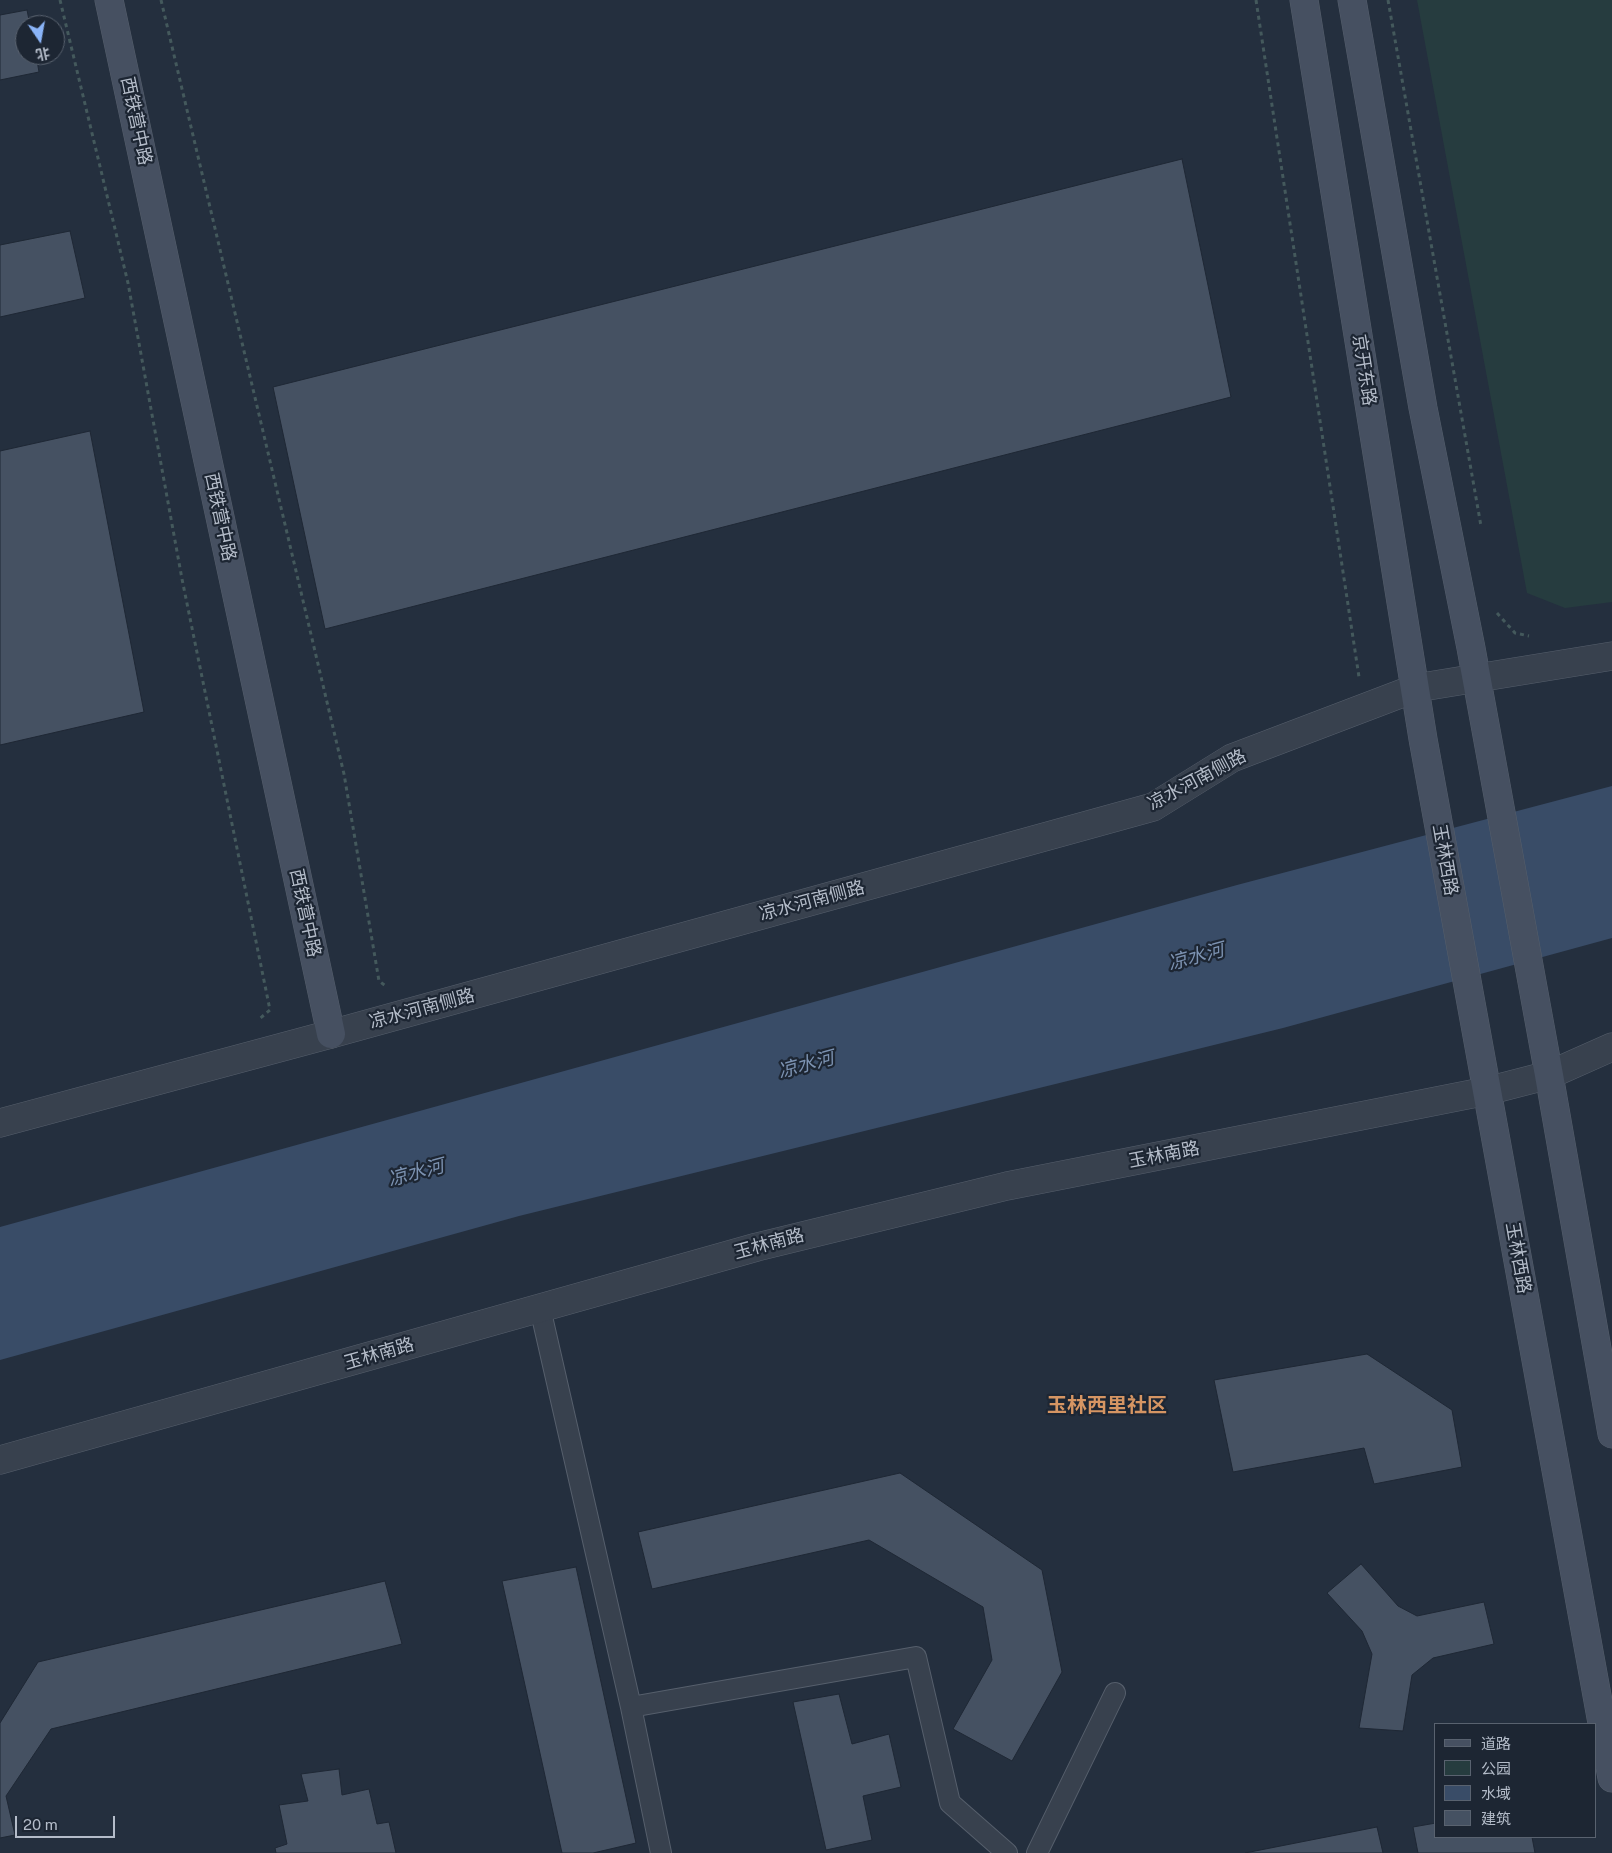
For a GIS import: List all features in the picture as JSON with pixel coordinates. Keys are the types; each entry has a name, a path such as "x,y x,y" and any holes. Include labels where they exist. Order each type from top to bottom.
{"street":[{"name":"西铁营中路","path":"110,0 330,1034"},
{"name":"京开东路","path":"1304,0 1423,739"},
{"path":"1352,0 1423,408 1484,721 1612,1434"},
{"name":"凉水河南侧路","path":"0,1123 1153,807 1232,758 1416,688 1612,656"},
{"name":"玉林西路","path":"1423,739 1612,1778"},
{"name":"玉林南路","path":"0,1460 757,1247 1007,1186 1487,1091 1549,1075 1612,1048"}],"lane":[{"path":"540,1308 661,1853"},
{"path":"630,1707 916,1657 950,1803 1008,1853"},
{"path":"1037,1853 1115,1693"}],"path":[{"path":"60,0 128,283 182,579 270,1010 256,1022"},
{"path":"161,0 344,774 379,981 394,992"},
{"path":"1256,0 1360,683"},
{"path":"1388,0 1483,535"},
{"path":"1496,613 1515,633 1530,637"}],"green space":[{"path":"1417,0 1612,0 1612,602 1565,608 1527,593"}],"water":[{"name":"凉水河","path":"1612,786 1612,938 1283,1028 519,1216 0,1360 0,1227 1237,885"}],"building":[{"path":"27,10 28,15 15,15 15,65 38,65 39,72 0,80 0,15"},
{"path":"1182,159 1231,397 325,629 273,387"},
{"path":"70,231 85,298 0,317 0,245"},
{"path":"90,431 144,712 0,745 0,451"},
{"path":"1367,1354 1452,1410 1462,1467 1374,1484 1364,1448 1233,1472 1214,1380"},
{"path":"900,1473 1042,1570 1062,1672 1012,1761 953,1729 992,1660 983,1607 869,1540 652,1589 638,1532"},
{"path":"1361,1564 1398,1606 1417,1616 1484,1602 1494,1644 1433,1658 1412,1675 1403,1731 1359,1728 1372,1654 1362,1631 1327,1593"},
{"path":"576,1567 636,1843 593,1853 562,1853 502,1581"},
{"path":"385,1581 402,1644 51,1729 6,1796 15,1835 0,1838 0,1723 38,1662"},
{"path":"839,1694 852,1744 889,1734 901,1787 863,1796 872,1840 826,1850 793,1702"},
{"path":"339,1769 342,1795 369,1789 377,1824 389,1822 396,1853 276,1853 275,1848 287,1844 279,1805 308,1801 301,1774"},
{"path":"1434,1823 1434,1838 1532,1838 1535,1853 1418,1853 1413,1827"},
{"path":"1377,1827 1383,1853 1245,1853"}],"district":[{"name":"玉林西里社区","path":"1107,1406"}]}
